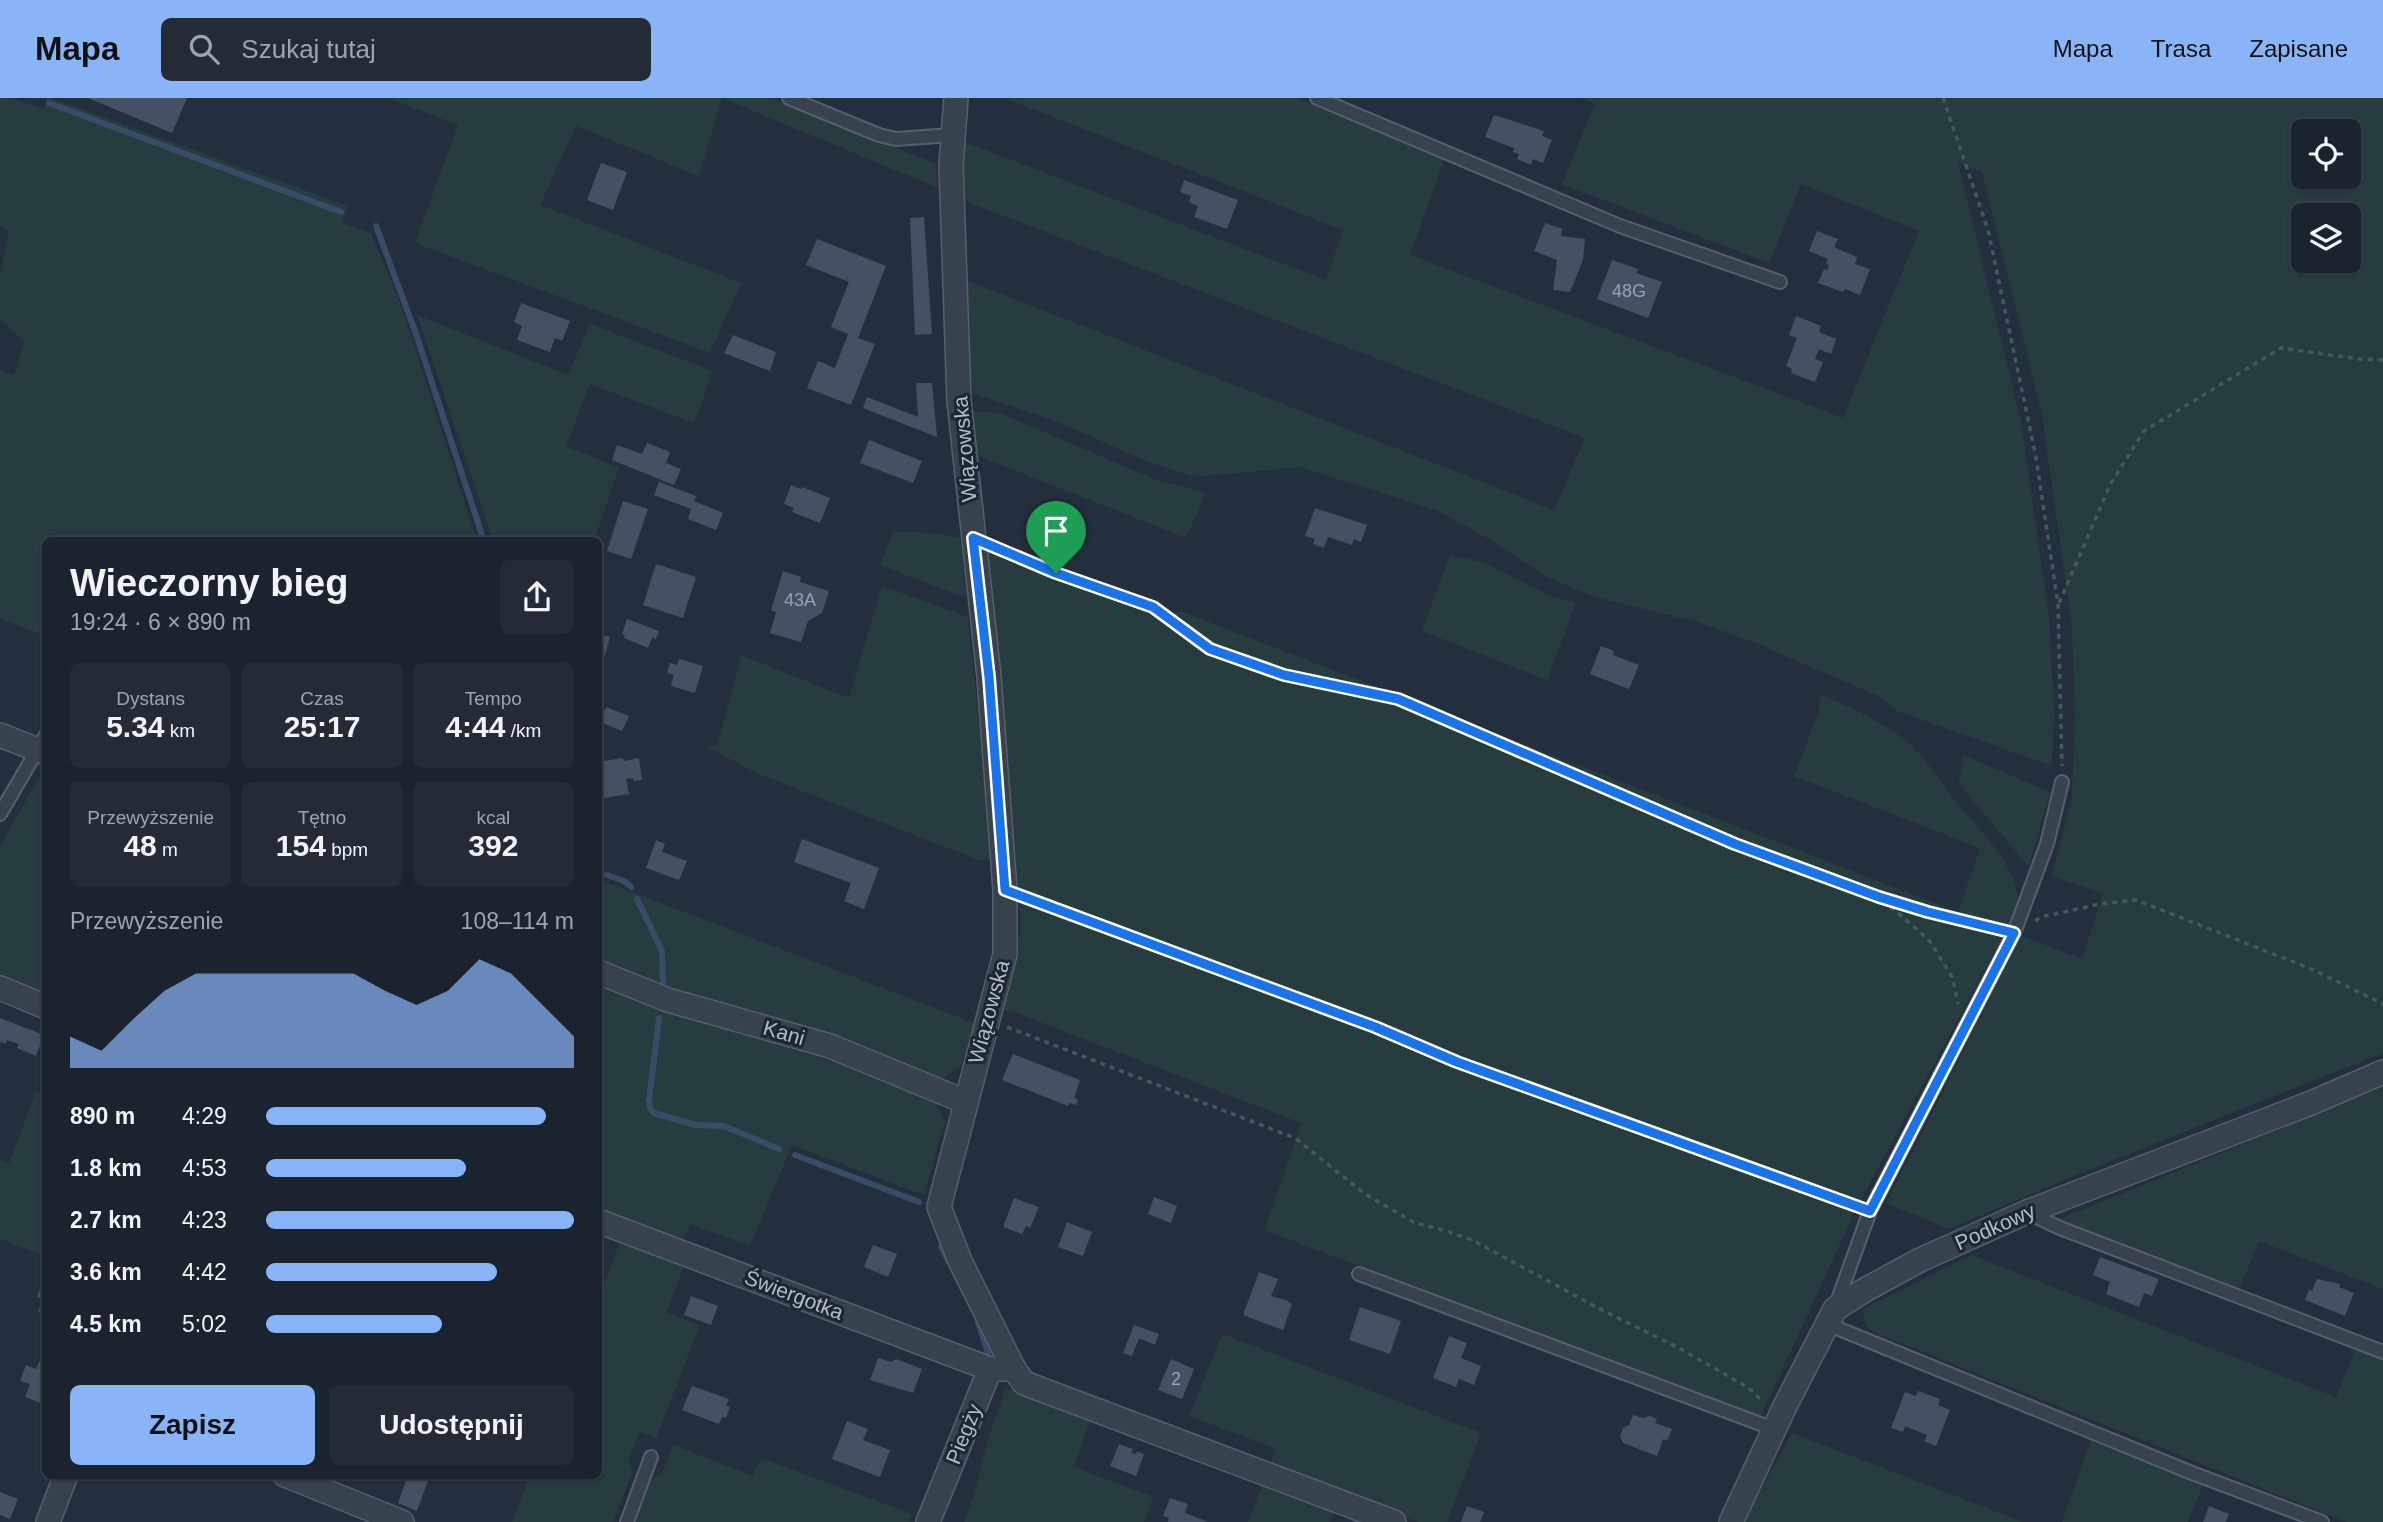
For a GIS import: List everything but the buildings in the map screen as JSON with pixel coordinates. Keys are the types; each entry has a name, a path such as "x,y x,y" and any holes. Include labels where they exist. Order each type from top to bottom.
{"street":[{"name":"Wiązowska","path":"956,98 952,135 960,401 989,677 1005,890 1005,954 939,1207 960,1261 1014,1369 1024,1382 1394,1522"},
{"path":"0,735 42,746"},
{"name":"Kani","path":"602,974 668,1000 830,1046 966,1102"},
{"path":"0,988 42,1005"},
{"name":"Podkowy","path":"1831,1317 1863,1291 1920,1260 2027,1212 2311,1103 2383,1072"},
{"name":"Świergotka","path":"602,1223 990,1369"},
{"path":"1731,1522 1831,1317"},
{"path":"990,1369 1014,1369"},
{"name":"Piegży","path":"928,1522 990,1369"},
{"path":"48,1522 64,1479"},
{"path":"295,1479 402,1522"}],"lane":[{"path":"789,98 879,135 896,139 952,135"},
{"path":"1317,98 1620,226 1780,282"},
{"path":"0,814 42,748"},
{"path":"2062,782 2047,844 2014,933 1870,1211 1831,1317 1895,1354 2322,1522"},
{"path":"2027,1212 2060,1228 2383,1352"},
{"path":"1359,1274 1777,1423"},
{"path":"627,1522 651,1457"}],"path":[{"path":"1942,98 1988,230 2036,457 2058,605 2062,782"},
{"path":"2058,605 2111,484 2144,432 2281,348 2383,360"},
{"path":"973,538 1056,573 1153,607 1210,649 1284,675 1398,699 1735,844 1879,897 2014,933 2041,917 2100,904 2136,900 2314,970 2383,1004"},
{"path":"1005,890 1375,1027 1457,1062 1870,1211"},
{"path":"1879,897 1928,940 1952,977 1964,1030"},
{"path":"1010,1028 1295,1138 1365,1194 1415,1223 1472,1240 1677,1347 1749,1388 1777,1423"}],"green space":[{"path":"0,98 12,98 43,109 47,98 51,98 348,206 342,223 371,233 403,310 476,537 42,537 42,635 0,618 0,370 14,375 25,342 0,319 0,277 9,231 0,227"},
{"path":"388,98 722,98 699,176 576,126 540,205 741,283 710,353 415,243 458,125"},
{"path":"722,98 773,98 936,164 938,188"},
{"path":"1004,98 1296,98 1445,157 1410,255 1843,418 1919,231 1801,184 1769,263 1562,184 1595,104 1581,98 2383,98 2383,1053 2081,1173 1949,1229 1886,1203 2022,936 2082,959 2103,894 2052,876 2072,798 2075,715 2072,626 2042,415 1982,172 1958,163 2021,421 2049,617 2054,707 2052,766 1897,711 1880,697 1756,643 1697,622 1595,597 1547,577 1491,540 1438,511 1300,467 1194,477 1151,463 1058,422 972,393 963,279 1554,510 1585,438 962,200 964,142 1326,280 1343,230"},
{"path":"417,315 568,375 590,324 713,371 694,423 590,384 566,446 619,468 595,537 492,537"},
{"path":"970,411 999,413 1151,478 1206,493 1186,538 974,454"},
{"path":"893,531 960,538 966,598 880,565"},
{"path":"983,548 1151,614 1183,612 1958,912 1980,848 1794,776 1819,711 1821,694 1881,724 1903,738 1918,753 2004,860 2016,888 2017,901 2006,931 1856,1209 1759,1420 1265,1230 1301,1123 1014,1012 997,1008 1021,931 1007,759"},
{"path":"1450,555 1485,563 1553,597 1576,603 1547,680 1422,631"},
{"path":"882,586 968,617 993,857 981,861 759,774 707,747 718,744 741,655 849,698"},
{"path":"1963,755 2050,792 2029,867 1959,784"},
{"path":"42,775 42,996 0,979 0,846"},
{"path":"602,881 974,1023 961,1066 942,1079 798,1025 676,989 602,960"},
{"path":"602,988 647,1005 846,1066 934,1101 945,1122 924,1195 792,1145 750,1246 690,1224 681,1245 602,1215"},
{"path":"2383,1087 2383,1289 2259,1241 2239,1290 2057,1220"},
{"path":"36,1092 42,1095 42,1255 0,1239 0,1160 9,1163"},
{"path":"620,1242 684,1266 666,1313 700,1325 656,1438 640,1432 628,1461 633,1471 613,1522 512,1522 528,1479 602,1479 602,1290"},
{"path":"1971,1255 2336,1397 2356,1347 2383,1358 2383,1522 2346,1522 1871,1331 1864,1321 1863,1309"},
{"path":"1222,1334 1481,1433 1447,1522 1419,1522 1269,1468 1275,1448 1189,1416"},
{"path":"1006,1388 1090,1420 1074,1467 1153,1497 1144,1522 964,1522"},
{"path":"1792,1433 2023,1522 1743,1522"},
{"path":"2091,1441 2203,1485 2188,1522 2062,1522"},
{"path":"673,1445 753,1476 761,1458 912,1514 909,1522 636,1522 652,1478 662,1474"},
{"path":"1262,1485 1334,1513 1330,1522 1248,1522"}],"waterway":[{"path":"49,103 341,212"},
{"path":"376,226 415,331 483,537"},
{"path":"602,873 624,881 631,887"},
{"path":"637,899 662,951 663,982"},
{"path":"659,1018 649,1100 654,1113 695,1125 724,1126 779,1149"},
{"path":"795,1155 919,1202"},
{"path":"941,1247 949,1262"},
{"path":"978,1322 988,1353"}],"route":[{"path":"973,538 1056,573 1153,607 1210,649 1284,675 1398,699 1735,844 1879,897 2014,933 1870,1211 1457,1062 1375,1027 1005,890 989,677 973,538"}]}
